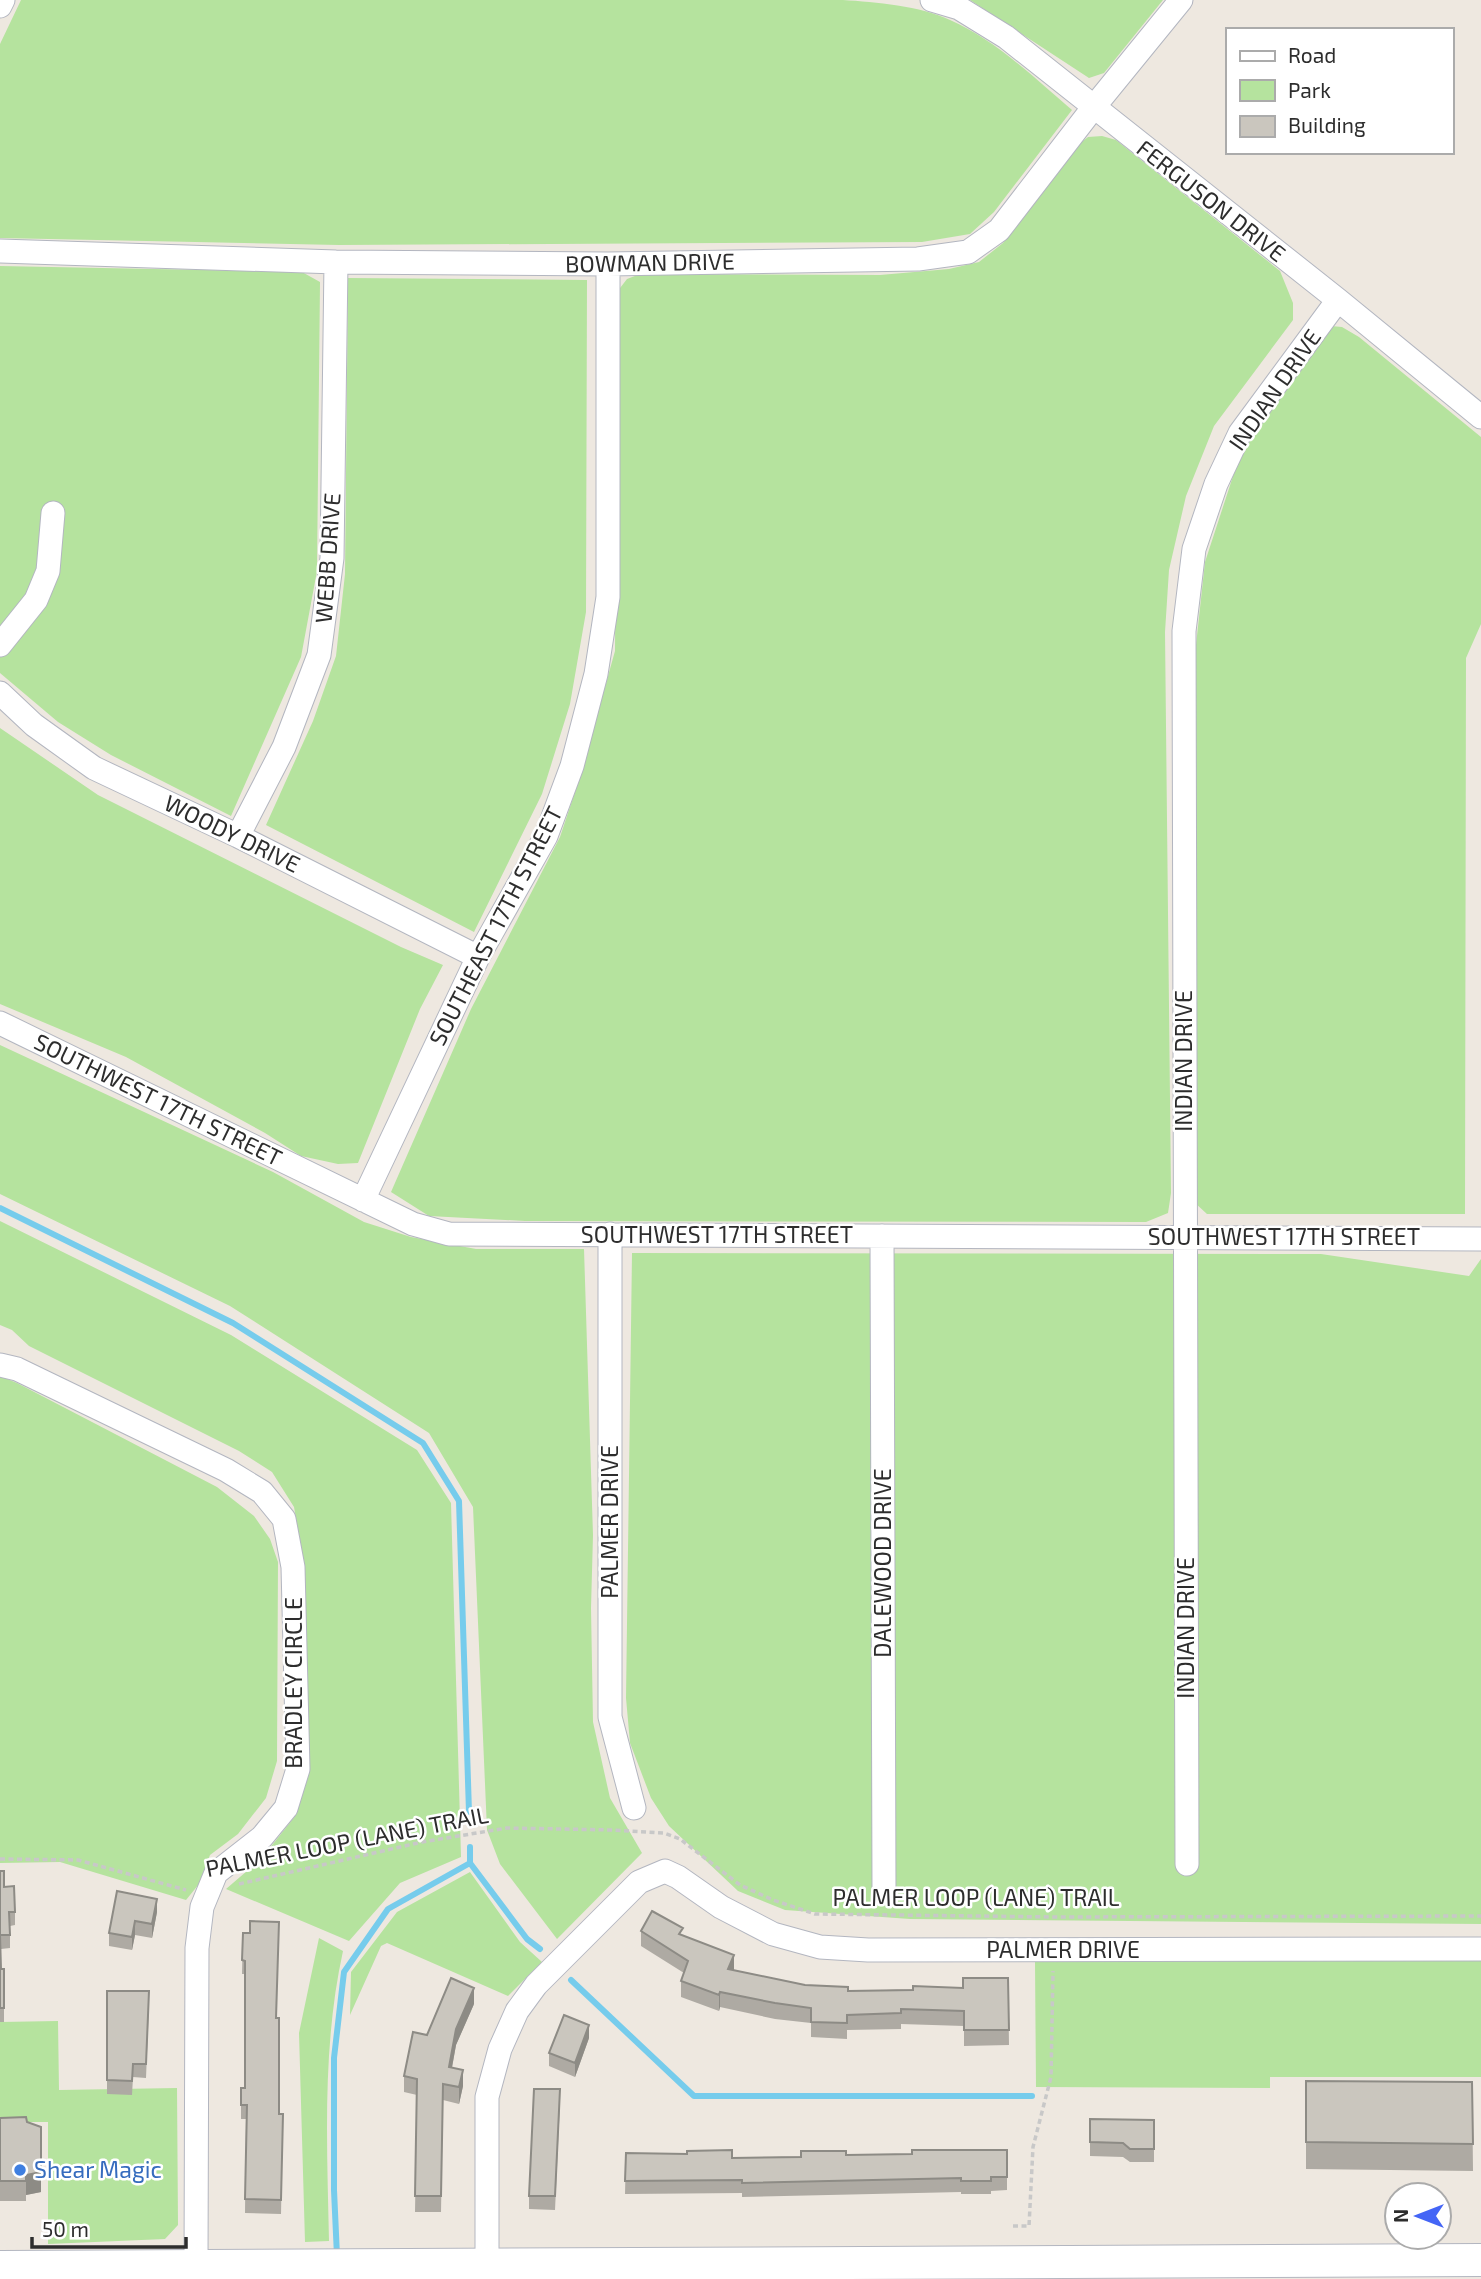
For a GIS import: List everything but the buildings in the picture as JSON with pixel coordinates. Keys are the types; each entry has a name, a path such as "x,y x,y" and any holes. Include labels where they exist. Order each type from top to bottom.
{"main road":[{"path":"0,2267 196,2266 237,2272 487,2264 1481,2260"}],"street":[{"path":"0,6 3,0"},
{"name":"FERGUSON DRIVE","path":"932,0 959,8 1006,37 1481,417"},
{"name":"BOWMAN DRIVE","path":"0,251 336,262 608,264 918,259 968,252 999,230 1181,0"},
{"name":"WEBB DRIVE","path":"238,836 284,747 320,655 331,558 336,262"},
{"name":"SOUTHEAST 17TH STREET","path":"363,1200 478,957 545,836 572,766 596,674 608,597 608,264"},
{"name":"INDIAN DRIVE","path":"1187,1864 1184,631 1194,549 1216,484 1240,433 1338,300"},
{"path":"0,645 36,600 48,570 53,513"},
{"name":"WOODY DRIVE","path":"0,692 34,725 94,768 238,836 478,957"},
{"name":"SOUTHWEST 17TH STREET","path":"0,1023 413,1224 449,1234 1481,1239"},
{"name":"PALMER DRIVE","path":"610,1234 610,1717 634,1808"},
{"name":"DALEWOOD DRIVE","path":"882,1237 884,1889"},
{"name":"BRADLEY CIRCLE","path":"0,1365 17,1369 226,1470 262,1492 284,1519 293,1567 298,1769 286,1808 262,1837 216,1873 202,1908 197,1948 196,2266"},
{"name":"PALMER DRIVE","path":"487,2264 487,2097 500,2049 517,2011 536,1985 639,1882 651,1875 665,1871 678,1877 721,1908 773,1934 820,1947 868,1950 1481,1949"}],"path":[{"name":"PALMER LOOP (LANE) TRAIL","path":"0,1859 78,1860 186,1889 209,1891 452,1836 520,1828 664,1833 680,1839 740,1885 815,1914 1041,1917 1481,1916"},
{"path":"1013,2226 1030,2226 1033,2147 1051,2077 1054,1969"}],"green space":[{"path":"21,0 869,2 926,11 967,28 1014,60 1072,110 994,212 970,234 922,242 339,245 0,238 0,44"},
{"path":"970,0 1163,0 1104,73 1089,78"},
{"path":"1102,136 1116,140 1280,271 1293,303 1293,320 1214,426 1186,496 1169,570 1165,632 1171,1193 1168,1213 1146,1222 525,1221 429,1216 391,1192 471,1009 560,837 615,651 617,292 627,279 640,274 880,275 949,269 979,262 1003,243 1074,148 1088,137"},
{"path":"0,266 302,272 320,282 317,571 301,657 231,816 111,755 58,722 0,673"},
{"path":"348,278 587,280 586,612 570,704 542,794 474,932 266,825 313,721 336,656 345,574"},
{"path":"1331,326 1342,327 1359,337 1481,437 1481,624 1466,658 1465,1214 1207,1214 1194,1202 1195,654 1205,562 1236,467 1258,426"},
{"path":"0,728 98,795 401,947 443,965 420,1009 358,1163 338,1164 301,1156 265,1133 126,1057 0,1004"},
{"path":"0,1045 273,1172 364,1222 411,1237 476,1249 584,1249 593,1535 593,1722 610,1798 642,1853 557,1939 500,1864 487,1830 473,1507 429,1433 230,1306 0,1194"},
{"path":"0,1221 231,1335 417,1450 451,1503 461,1857 400,1883 349,1941 226,1889 261,1859 296,1815 310,1768 303,1559 294,1507 272,1472 239,1451 29,1346 12,1330 0,1325"},
{"path":"632,1253 1321,1254 1469,1276 1481,1259 1481,1924 910,1919 785,1910 738,1891 669,1826 651,1798 630,1743 626,1698"},
{"path":"0,1376 217,1487 254,1516 270,1539 278,1562 277,1761 266,1798 238,1834 210,1855 199,1884 186,1900 60,1862 0,1863"},
{"path":"470,1872 520,1942 542,1962 508,1996 387,1943 381,1946 350,2015 351,1972 397,1912"},
{"path":"319,1938 343,1951 332,2023 327,2095 329,2241 305,2242 299,2033"},
{"path":"1481,1960 1481,2077 1270,2077 1270,2088 1036,2087 1035,1962"},
{"path":"58,2021 59,2090 177,2088 178,2225 165,2239 48,2244 48,2122 0,2122 0,2022"}],"waterway":[{"path":"0,1208 233,1323 423,1443 459,1501 469,1812"},
{"path":"470,1847 470,1863 527,1939 540,1949"},
{"path":"337,2256 334,2058 344,1972 388,1909 470,1863"},
{"path":"571,1980 694,2096 1032,2096"}],"place":[{"name":"Shear Magic","path":"20,2170"}]}
